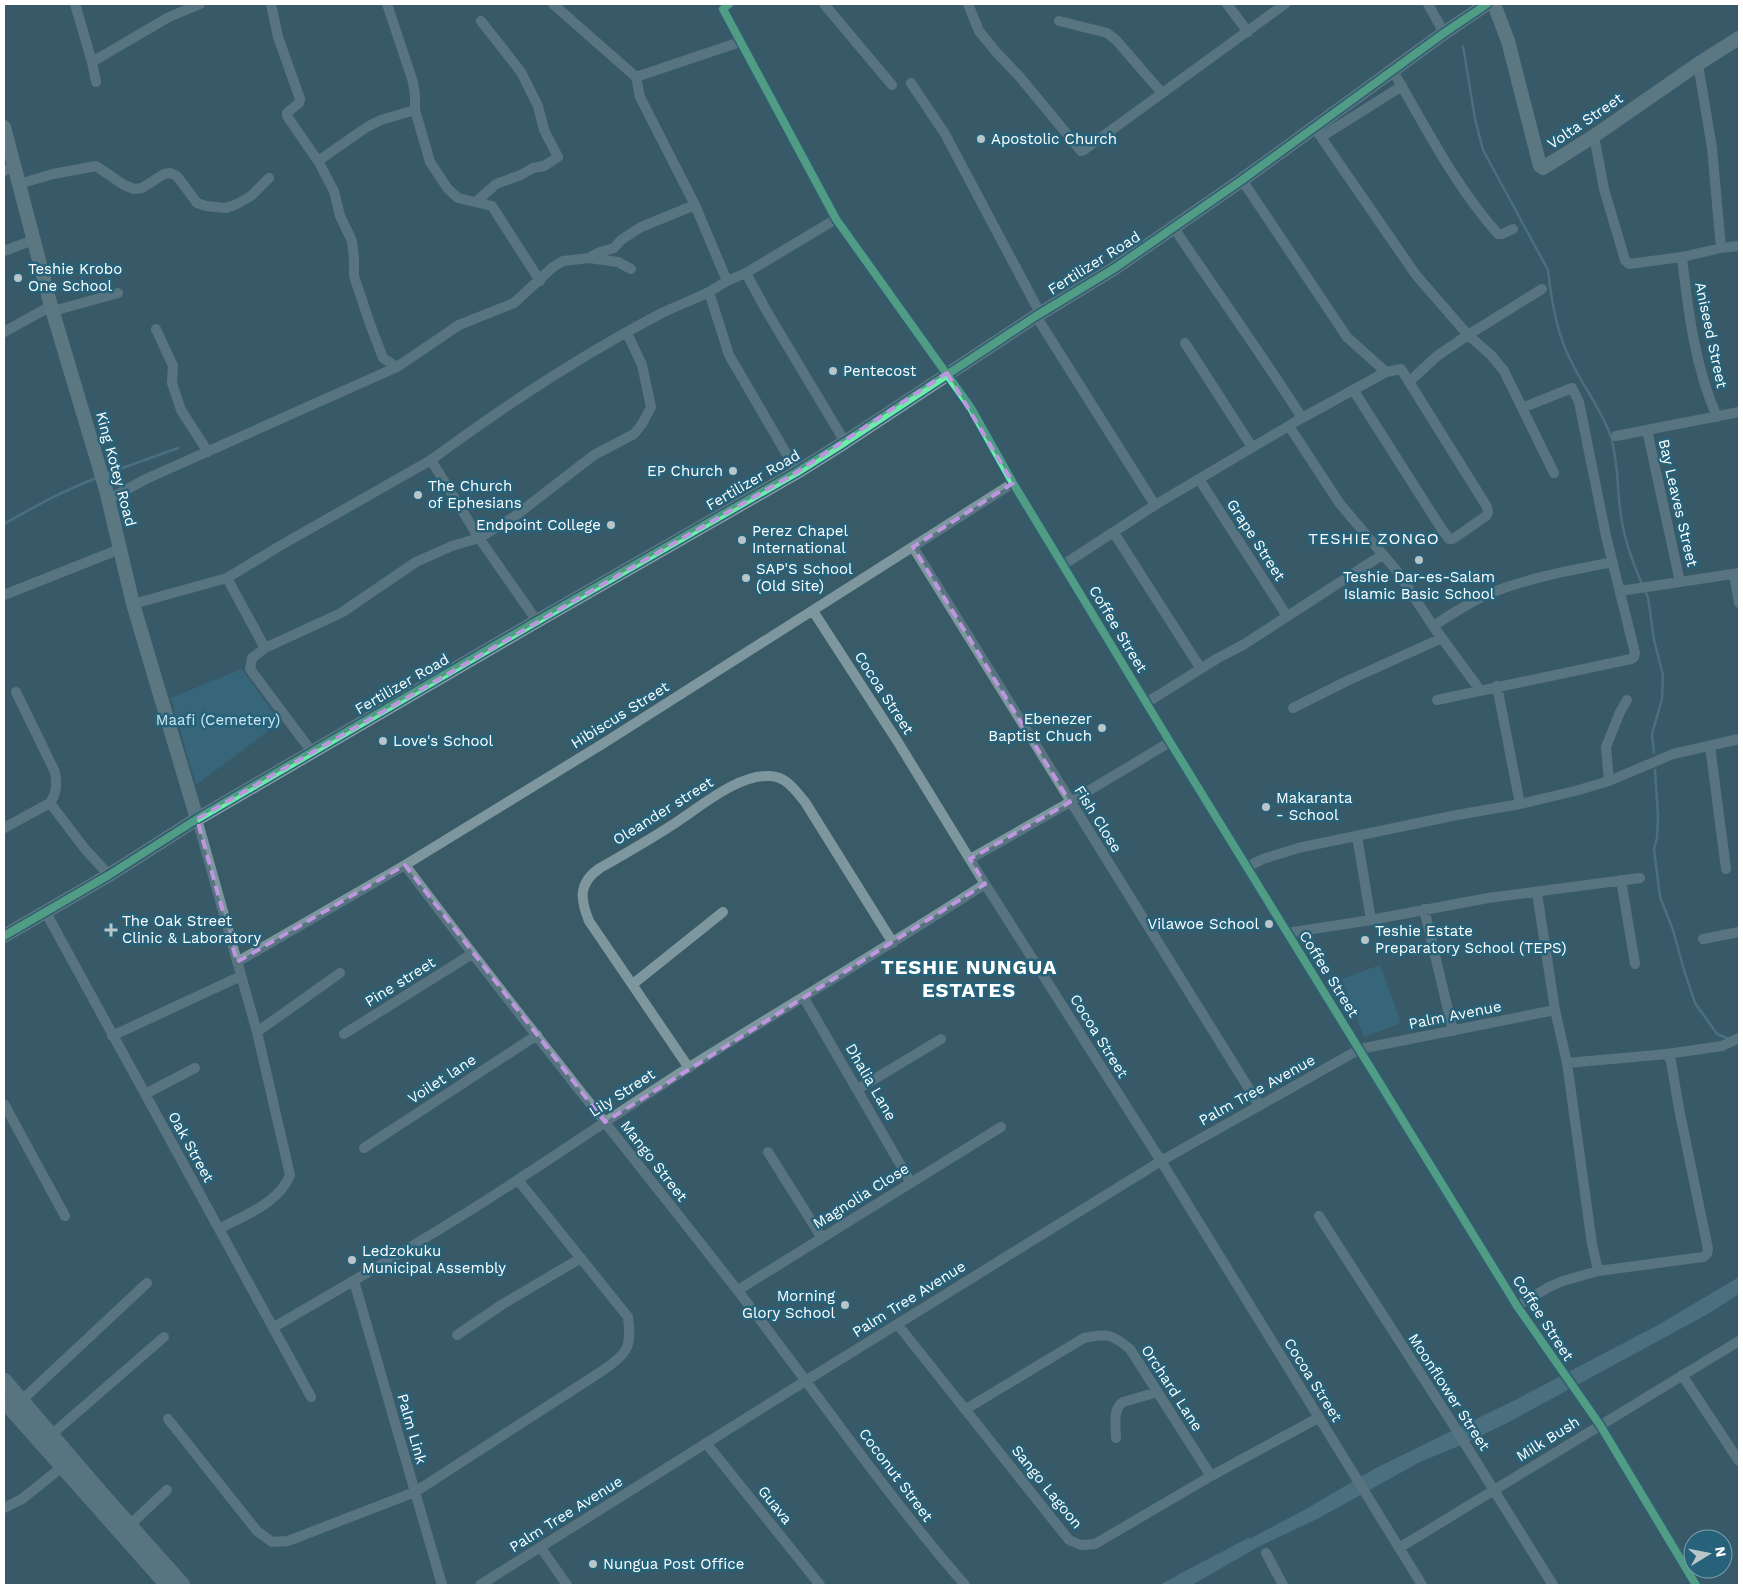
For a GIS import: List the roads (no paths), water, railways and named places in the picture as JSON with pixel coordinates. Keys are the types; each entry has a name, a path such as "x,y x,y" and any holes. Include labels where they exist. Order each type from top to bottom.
{"main road":[{"path":"4,1380 184,1585"},
{"path":"4,1401 168,1585"}],"street":[{"path":"75,4 96,82"},
{"path":"92,62 169,17 200,4"},
{"path":"271,4 278,37 300,99 299,103 287,113 287,116 318,161 334,191 340,216 352,241 354,276 370,324 383,358 397,367"},
{"path":"387,4 412,82 415,110 430,162 448,189 458,198 492,206 540,281"},
{"path":"554,4 636,77 640,97 695,205 727,281"},
{"path":"824,4 892,85"},
{"path":"968,4 979,31 1081,151 1286,4"},
{"path":"1227,4 1248,32"},
{"path":"1428,4 1444,32"},
{"name":"Fertilizer Road","path":"4,936 109,875 197,819 536,621 797,472 845,442 1038,314 1115,268 1242,180 1318,132 1444,32 1487,4"},
{"name":"Volta Street","path":"1494,4 1508,41 1541,168 1545,168 1594,136 1739,38"},
{"name":"Coffee Street","path":"724,5 740,42 836,219 971,408 1013,483 1287,933 1517,1306 1600,1425 1696,1585"},
{"path":"476,202 496,184 521,175 533,168 544,166 558,158 544,130 538,106 521,72 482,21"},
{"path":"1059,21 1107,34 1116,40 1162,93"},
{"path":"636,77 740,42"},
{"path":"1698,64 1712,148 1721,248"},
{"path":"1393,71 1442,156 1474,205 1498,234 1513,229"},
{"path":"911,83 945,134 1038,314 1155,505"},
{"path":"1402,86 1318,132 1416,275 1468,334 1491,355 1504,371 1554,473"},
{"path":"318,161 367,127 381,120 415,110"},
{"name":"King Kotey Road","path":"4,127 9,169 19,184 52,309 108,494 133,604 197,819"},
{"path":"1594,136 1604,189 1625,260 1633,264 1739,246"},
{"path":"19,184 53,174 96,166 124,185 134,189 142,188 164,174 170,173 177,176 197,202 206,206 226,208 251,196 269,178"},
{"path":"1242,180 1347,337 1386,372"},
{"path":"589,258 614,248 641,227 695,205"},
{"path":"133,604 227,578 431,460 533,388 662,314 746,273 836,219"},
{"path":"1174,228 1266,360 1302,418"},
{"path":"4,251 33,240"},
{"name":"Aniseed Street","path":"1682,257 1689,311 1702,378 1717,417"},
{"path":"108,494 208,452 397,367 459,326 514,303 553,267 563,261 589,258 618,262 631,269"},
{"path":"746,273 845,442"},
{"path":"1409,382 1437,356 1468,334 1542,289"},
{"path":"709,292 729,355 797,472"},
{"path":"4,332 52,309 118,293"},
{"path":"156,329 173,366 172,383 181,410 208,452"},
{"path":"312,752 250,669 252,658 265,648 340,613 416,562 452,546 479,538 515,516 594,455 634,434 642,424 651,406 642,365 627,333"},
{"path":"1184,344 1252,447"},
{"path":"1063,565 1155,505 1302,418 1386,372 1401,369 1488,512 1486,516 1451,539 1436,520 1354,390"},
{"path":"1438,700 1497,686 1631,660 1635,654 1613,562 1579,402 1574,391 1572,388 1567,389 1522,408"},
{"path":"1616,436 1739,412"},
{"path":"1289,426 1340,504 1397,571 1433,626 1480,690"},
{"name":"Bay Leaves Street","path":"1647,430 1680,582"},
{"path":"431,460 479,538 536,621"},
{"name":"Grape Street","path":"1199,479 1287,616"},
{"name":"Hibiscus Street","path":"237,962 405,865 604,743 1013,483"},
{"path":"1114,533 1201,669"},
{"name":"Fish Close","path":"913,547 1259,1105"},
{"path":"4,595 120,548"},
{"path":"1146,702 1243,645 1382,555"},
{"path":"1433,626 1475,601 1533,578 1613,562"},
{"path":"1620,591 1737,574 1739,604"},
{"path":"227,578 265,648"},
{"name":"Cocoa Street","path":"813,611 896,739 1160,1161 1399,1548"},
{"path":"1293,708 1349,680 1442,638"},
{"path":"1497,686 1520,804"},
{"path":"4,828 50,803 56,794 57,785 55,772 16,692"},
{"path":"1608,781 1606,747 1627,700"},
{"path":"1247,867 1277,854 1357,836 1520,804 1608,781 1673,754 1739,739"},
{"path":"970,859 1170,742"},
{"path":"1710,746 1726,869"},
{"name":"Oleander street","path":"689,1068 589,921 583,906 582,889 590,875 669,828 726,790 750,778 771,776 789,782 805,802 893,943"},
{"path":"50,803 85,849 109,875"},
{"path":"197,819 257,1032 290,1175 286,1185 276,1196 219,1229"},
{"path":"1357,836 1371,920"},
{"name":"Mango Street","path":"405,865 472,954 807,1380"},
{"path":"1287,933 1371,920 1488,898 1640,878"},
{"path":"1621,880 1635,964"},
{"name":"Lily Street","path":"274,1327 354,1281 518,1180 689,1068 893,943 985,884"},
{"path":"1536,893 1555,1010 1567,1063 1598,1271"},
{"path":"1424,910 1453,1031"},
{"name":"Oak Street","path":"45,911 312,1397"},
{"path":"633,984 723,912"},
{"path":"1703,939 1739,932"},
{"name":"Pine street","path":"344,1034 472,954"},
{"path":"257,1032 340,973"},
{"path":"112,1036 241,976"},
{"name":"Dhalia Lane","path":"804,998 911,1183"},
{"name":"Palm Avenue","path":"1360,1049 1555,1010"},
{"name":"Voilet lane","path":"364,1148 537,1035"},
{"path":"858,1089 941,1039"},
{"path":"1567,1063 1667,1054 1722,1046 1738,1039"},
{"name":"Palm Tree Avenue","path":"480,1585 1160,1161 1360,1049"},
{"path":"1517,1306 1563,1281 1598,1271 1703,1256 1708,1249 1678,1109 1671,1061 1667,1054"},
{"path":"145,1094 195,1068"},
{"path":"4,1104 65,1216"},
{"name":"Magnolia Close","path":"738,1290 1001,1127"},
{"path":"768,1152 822,1238"},
{"path":"168,1419 257,1531 272,1542 288,1541 414,1492 596,1376 623,1356 630,1337 628,1317 518,1180"},
{"name":"Moonflower Street","path":"1320,1216 1553,1585"},
{"path":"457,1335 503,1304 581,1258"},
{"name":"Palm Link","path":"354,1281 442,1585"},
{"path":"22,1400 147,1283"},
{"name":"Sango Lagoon","path":"898,1325 1069,1540 1081,1545 1096,1544 1211,1476 1318,1418"},
{"name":"Orchard Lane","path":"966,1409 1084,1338 1101,1334 1116,1337 1130,1349 1211,1476"},
{"path":"51,1434 164,1337"},
{"name":"Milk Bush","path":"1399,1548 1739,1341"},
{"path":"1682,1375 1739,1461"},
{"name":"Coconut Street","path":"807,1380 891,1494 935,1551 965,1585"},
{"path":"1116,1438 1116,1410 1119,1404 1158,1392"},
{"name":"Guava","path":"706,1443 820,1585"},
{"path":"4,1508 22,1499 62,1467"},
{"path":"130,1524 167,1490"},
{"path":"541,1548 567,1585"},
{"path":"1399,1548 1422,1585"},
{"path":"1266,1553 1283,1585"}],"waterway":[{"path":"1463,46 1475,119 1483,150 1548,270 1555,316 1565,349 1602,416 1611,437 1623,529 1643,586"},
{"path":"106,474 178,448"},
{"path":"4,524 61,493 97,478"},
{"path":"1645,591 1648,597 1654,640 1663,675 1662,699 1652,734 1654,753"},
{"path":"1655,770 1658,816 1657,838 1654,849 1660,897 1673,930 1695,1003 1717,1034 1729,1039"},
{"path":"1178,1576 1249,1539"}],"place":[{"name":"Apostolic Church","path":"981,139"},
{"name":"Teshie Krobo One School","path":"18,278"},
{"name":"Pentecost","path":"833,371"},
{"name":"EP Church","path":"733,471"},
{"name":"The Church of Ephesians","path":"418,495"},
{"name":"Endpoint College","path":"611,525"},
{"name":"Perez Chapel International","path":"742,540"},
{"name":"Teshie Dar-es-Salam Islamic Basic School","path":"1419,560"},
{"name":"SAP'S School (Old Site)","path":"746,578"},
{"name":"Ebenezer Baptist Chuch","path":"1102,728"},
{"name":"Love's School","path":"383,741"},
{"name":"Makaranta - School","path":"1266,807"},
{"name":"Vilawoe School","path":"1269,924"},
{"name":"The Oak Street Clinic & Laboratory","path":"111,930"},
{"name":"Teshie Estate Preparatory School (TEPS)","path":"1365,940"},
{"name":"Ledzokuku Municipal Assembly","path":"352,1260"},
{"name":"Morning Glory School","path":"845,1305"},
{"name":"Nungua Post Office","path":"593,1564"}],"district":[{"name":"TESHIE ZONGO","path":"1374,538"},
{"name":"TESHIE NUNGUA ESTATES","path":"969,978"}],"park label":[{"name":"Maafi (Cemetery)","path":"218,720"}]}
